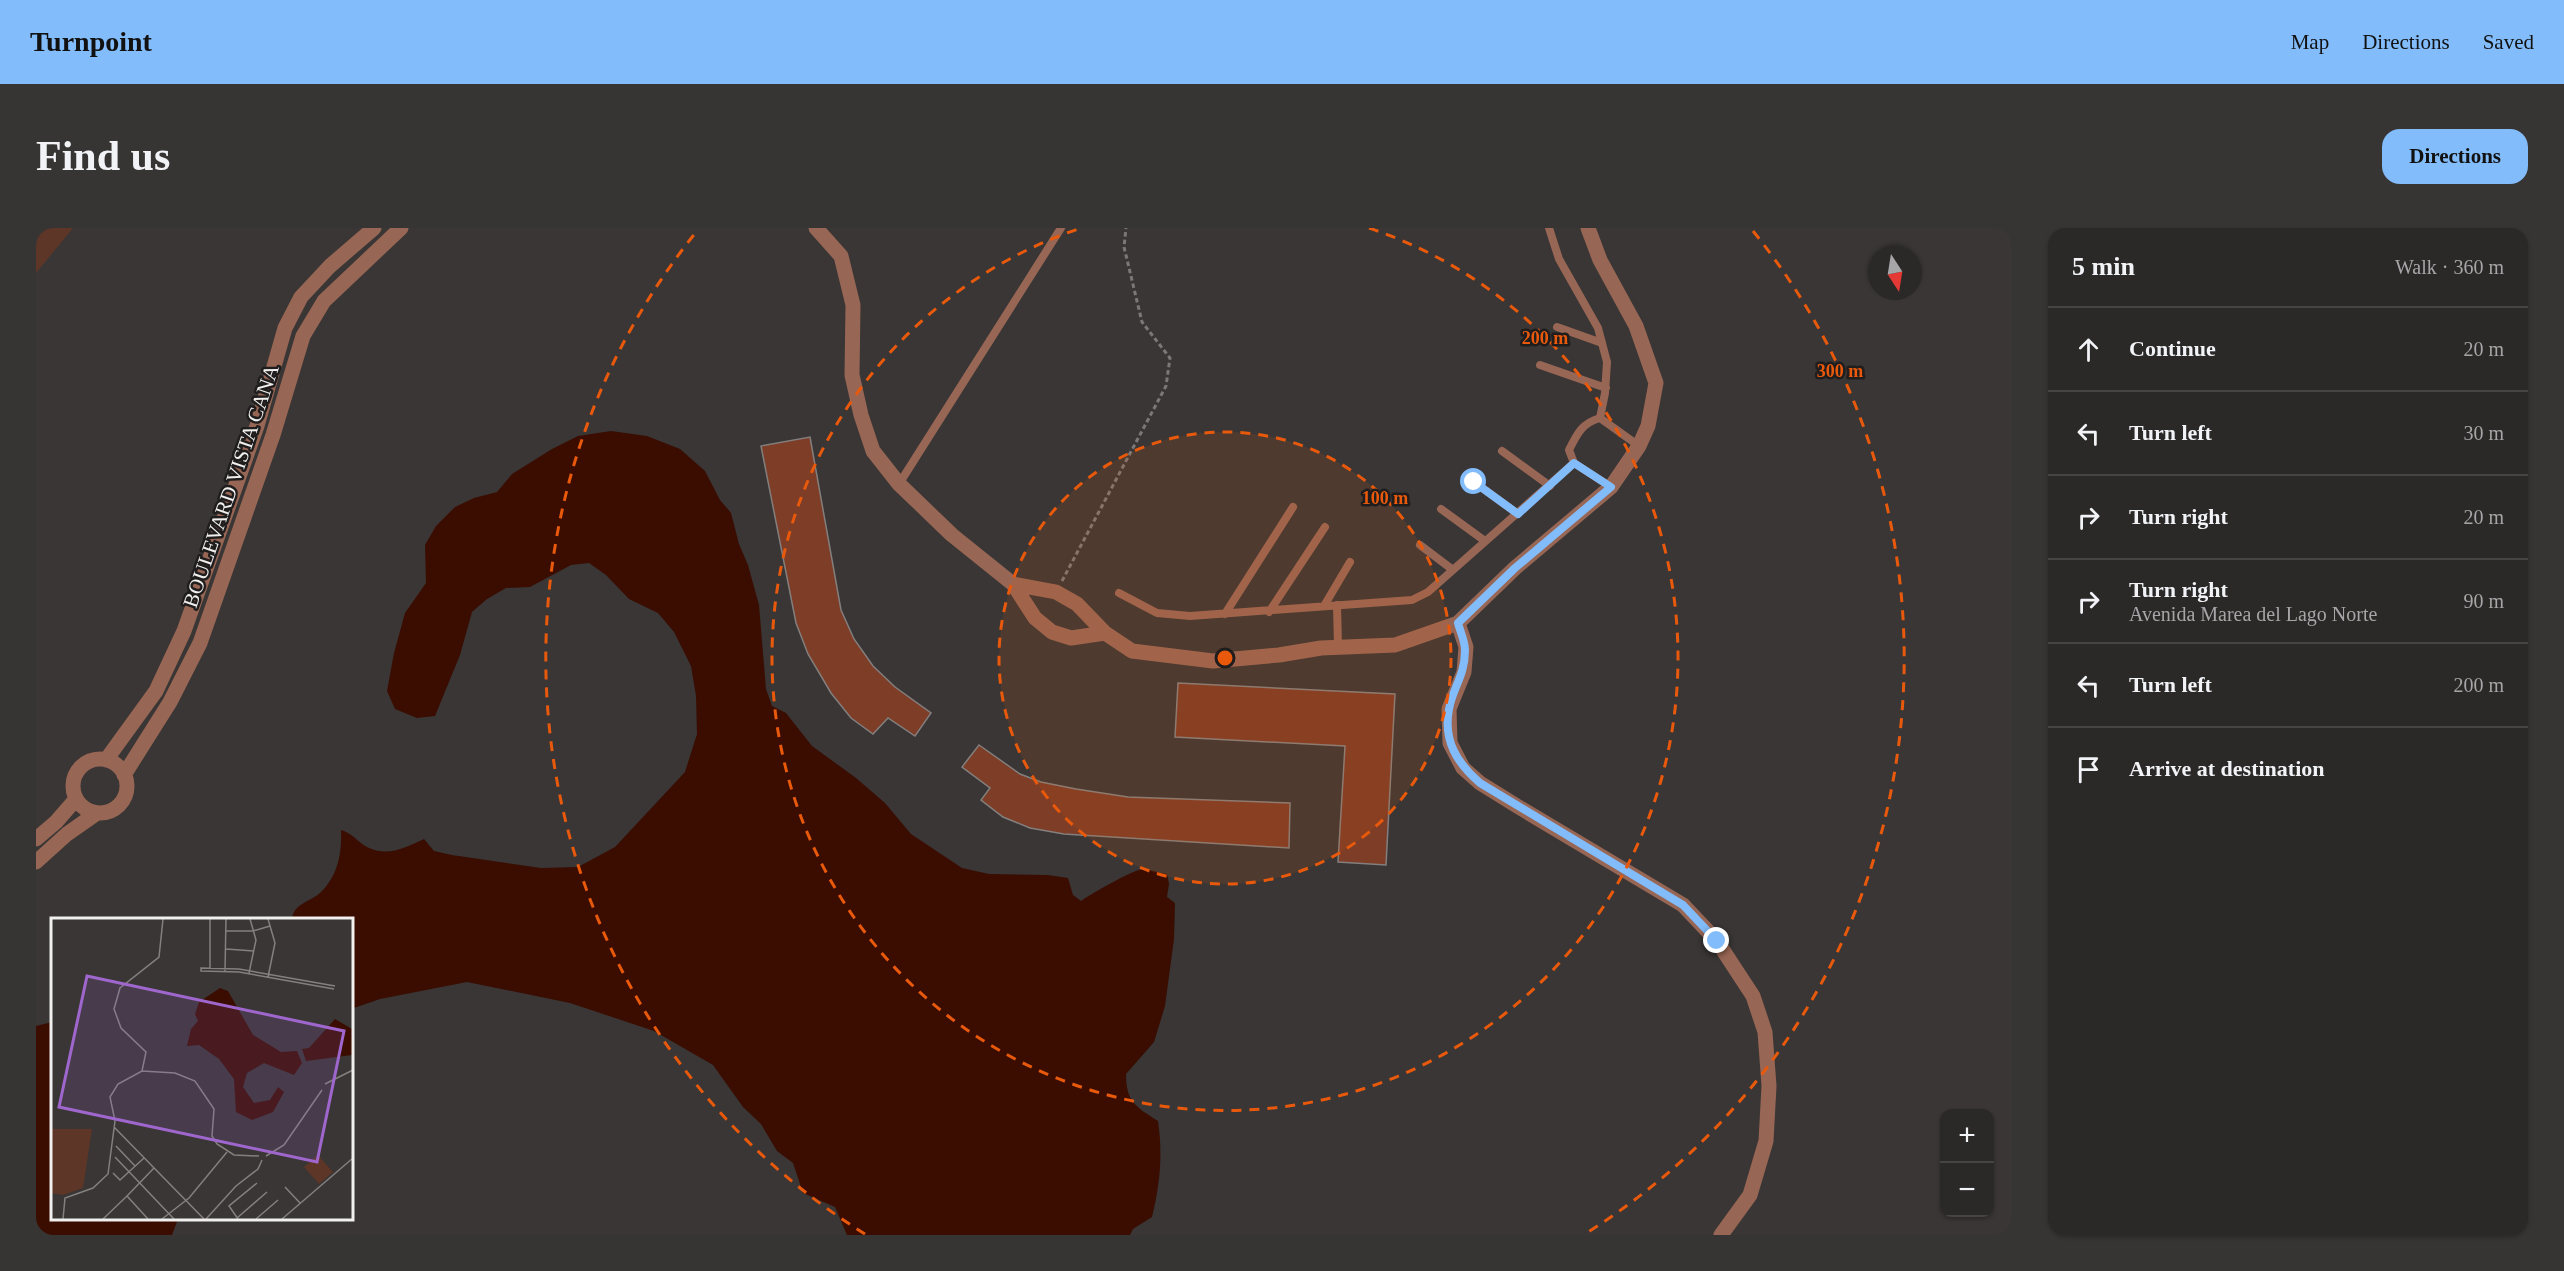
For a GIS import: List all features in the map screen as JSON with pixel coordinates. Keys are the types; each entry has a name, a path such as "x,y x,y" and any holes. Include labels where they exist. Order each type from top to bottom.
{"street":[{"name":"BOULEVARD VISTA CANA","path":"106,760 156,691 184,631 257,426 285,328 301,297 330,266 374,228"},
{"name":"BOULEVARD VISTA CANA","path":"124,775 170,702 200,643 273,435 303,336 324,301 401,228"},
{"path":"816,228 841,256 853,305 852,375 873,451 899,484 952,535 1013,584 1035,618 1052,632 1071,638 1105,633"},
{"path":"1013,584 1056,592 1077,604 1105,633 1132,651 1213,661 1338,647 1395,645 1458,623 1515,568 1611,487 1639,446 1648,426 1656,383 1636,326 1600,260 1588,228"},
{"path":"1458,623 1466,647 1464,672 1449,709 1450,743 1463,768 1480,783 1683,905 1717,941 1753,996 1765,1032 1769,1086 1766,1141 1750,1195 1721,1235"},
{"path":"36,862 97,813 113,810 120,805 126,790 124,775 113,763 106,760 88,762 76,774 73,790 81,806 97,813"},
{"path":"36,839 56,822 76,799"}],"lane":[{"path":"899,484 1060,228"},
{"path":"1549,228 1559,259 1598,328 1607,362 1606,388 1600,418"},
{"path":"1557,327 1602,343"},
{"path":"1540,365 1606,388"},
{"path":"1600,418 1639,446"},
{"path":"1600,418 1587,422 1569,450 1574,463 1611,487"},
{"path":"1502,451 1550,486"},
{"path":"1119,593 1157,613 1190,616 1412,600 1428,592 1574,463"},
{"path":"1474,482 1518,514"},
{"path":"1225,614 1293,507"},
{"path":"1441,509 1485,541"},
{"path":"1269,612 1325,527"},
{"path":"1420,545 1454,570"},
{"path":"1324,606 1350,562"},
{"path":"1337,605 1338,647"}],"path":[{"path":"1056,592 1166,386 1170,358 1142,322 1124,248 1126,228"}],"shaded area":[{"path":"36,228 73,228 36,273"},
{"path":"611,431 647,436 680,449 705,471 720,500 731,513 739,544 748,565 759,605 766,689 772,706 786,713 812,746 856,778 885,803 911,834 962,868 989,874 1048,875 1068,878 1073,895 1081,901 1139,870 1167,874 1169,884 1167,897 1175,903 1174,939 1165,1006 1154,1042 1126,1074 1128,1091 1134,1103 1158,1121 1159,1181 1152,1217 1133,1229 1130,1235 847,1235 835,1207 803,1193 793,1163 777,1151 761,1124 743,1107 713,1065 654,1031 570,1003 467,982 380,999 352,1009 352,918 292,918 299,906 321,892 335,871 340,855 341,830 376,851 397,850 424,839 434,851 452,855 541,868 578,867 615,847 685,772 697,734 696,696 691,666 674,632 658,613 629,599 606,575 589,563 571,565 530,587 506,588 487,599 472,612 460,655 435,716 417,718 395,709 387,691 405,613 426,583 425,545 436,526 455,507 474,498 497,492 512,474 578,436"},
{"path":"51,1022 51,1220 178,1220 172,1235 36,1235 36,1026"}],"building":[{"path":"810,437 841,610 854,639 873,666 895,687 931,713 915,736 888,718 873,734 851,718 831,693 808,654 796,623 761,446"},
{"path":"1178,683 1395,694 1386,865 1338,862 1345,746 1175,737"},
{"path":"979,745 1020,774 1041,782 1076,789 1128,797 1290,803 1289,848 1064,834 1030,828 1003,817 981,800 990,788 962,767"}],"route":[{"path":"1474,482 1518,514 1574,463 1611,487 1515,568 1458,623 1466,647 1464,672 1449,709 1450,743 1463,768 1480,783 1683,905 1717,941"}]}
